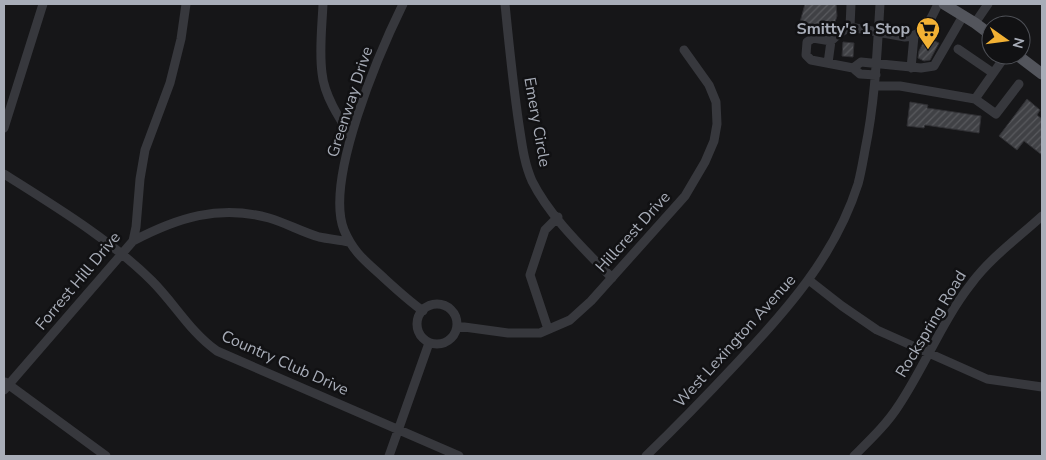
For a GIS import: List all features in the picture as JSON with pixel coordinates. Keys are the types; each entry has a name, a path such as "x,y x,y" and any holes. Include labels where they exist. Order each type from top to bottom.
{"main road":[{"path":"944,4 981,28"},
{"path":"1030,65 1042,74"}],"street":[{"path":"4,128 43,4"},
{"name":"Forrest Hill Drive","path":"5,385 123,255 133,241 145,150 170,83 181,39 186,4"},
{"path":"323,4 322,75 328,95 351,136"},
{"name":"Greenway Drive","path":"403,4 372,75 351,136 343,171 340,212 349,242 362,260 423,311"},
{"name":"Emery Circle","path":"505,4 524,156 532,180 582,247 612,278"},
{"path":"850,26 851,4"},
{"name":"West Lexington Avenue","path":"646,456 762,337 810,280 836,237 858,183 876,86 880,4"},
{"path":"828,63 831,41 850,26 905,37 914,36 921,33 938,4"},
{"path":"975,23 988,4"},
{"path":"853,68 860,62 912,68 929,68 934,66 963,16"},
{"path":"912,68 914,36"},
{"path":"831,41 813,38 807,42 806,55 811,60 853,68 860,74 876,75"},
{"path":"958,49 993,73"},
{"name":"Hillcrest Drive","path":"457,326 508,333 540,333 570,320 591,301 684,196 705,162 714,141 717,124 716,102 710,85 684,50"},
{"path":"975,99 999,65"},
{"path":"876,86 900,86 975,99 996,114 1019,84"},
{"name":"Country Club Drive","path":"4,174 123,255 152,281 205,342 217,351 459,456"},
{"path":"133,241 182,219 200,214 231,212 269,218 319,237 349,242"},
{"name":"Rockspring Road","path":"854,456 899,406 943,327 971,284 986,267 1042,216"},
{"path":"548,329 530,275 545,230 558,217"},
{"path":"810,280 842,306 877,330 929,354 987,379 1042,387"},
{"path":"435,305 442,305 453,313 457,326 452,338 447,342 441,344 429,343 424,339 417,322 423,311 435,305"},
{"path":"389,456 429,343"},
{"path":"5,385 106,456"}],"building":[{"path":"805,4 836,4 837,16 832,31 800,22"},
{"path":"926,37 939,43 930,60 924,61 918,58 919,51"},
{"path":"843,42 854,43 853,57 842,56"},
{"path":"1027,99 1040,110 1037,115 1042,119 1042,155 1024,141 1017,150 999,136"},
{"path":"910,102 928,105 927,108 981,116 979,133 925,125 924,128 907,126"}],"place":[{"name":"Smitty's 1 Stop","path":"928,50"}]}
